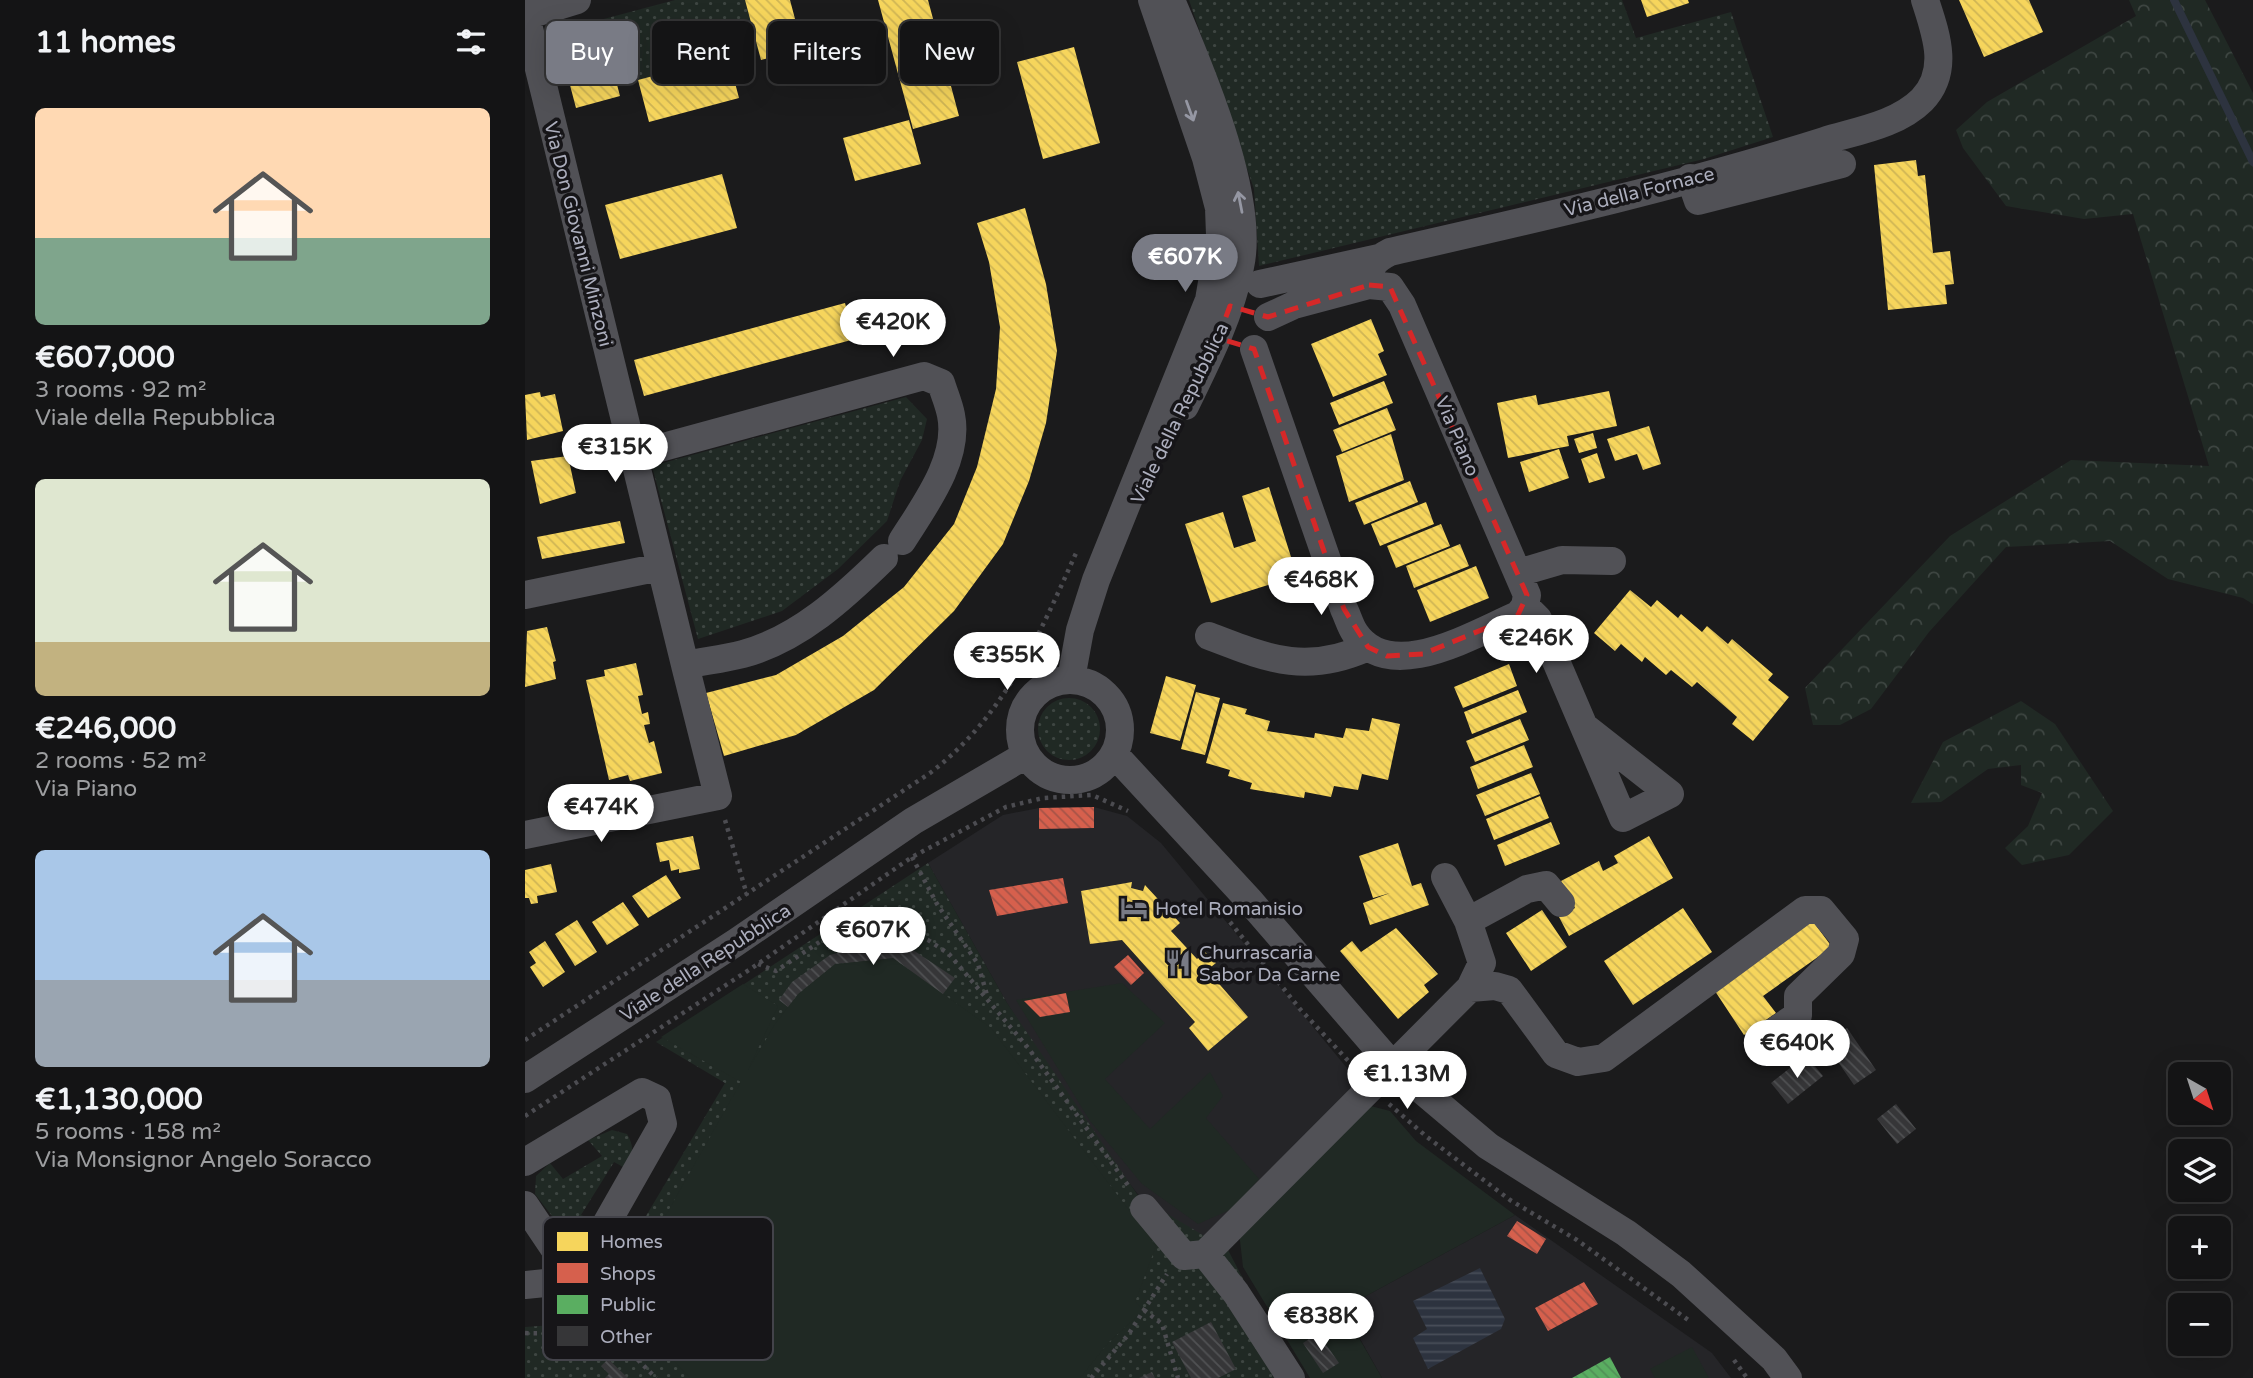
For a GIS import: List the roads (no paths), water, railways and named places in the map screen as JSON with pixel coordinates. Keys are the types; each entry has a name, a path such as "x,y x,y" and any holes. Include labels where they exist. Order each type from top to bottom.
{"street":[{"path":"525,15 577,0"},
{"name":"Viale della Repubblica","path":"1152,0 1206,158 1219,208 1219,303"},
{"name":"Viale della Repubblica","path":"1072,679 1080,630 1096,580 1219,303 1241,265 1242,208 1231,162 1171,0"},
{"name":"Via della Fornace","path":"1260,285 1379,258 1390,252 1779,155 1893,119 1914,106 1932,86 1938,68 1939,44 1925,0"},
{"name":"Via Don Giovanni Minzoni","path":"525,15 717,796 525,835"},
{"path":"1690,178 1698,201 1842,164"},
{"path":"1268,317 1275,332 1271,340 1254,349 1218,338 1219,303 1268,317 1294,305 1369,285 1369,272 1379,258"},
{"name":"Via Piano","path":"1369,285 1390,287 1398,296 1518,573 1527,595 1525,606 1538,619 1586,728"},
{"name":"Viale della Repubblica","path":"1096,580 1218,338"},
{"path":"1254,349 1344,609 1355,634 1369,648 1387,656 1423,654 1518,615 1525,606"},
{"path":"634,455 924,376 941,383 952,416 951,443 929,498 893,549 837,601 775,642 744,653 685,665"},
{"path":"1518,573 1562,560 1612,561"},
{"path":"525,596 660,568"},
{"path":"1209,636 1257,654 1303,664 1340,660 1369,648"},
{"path":"1072,679 1091,684 1108,696 1119,714 1121,734 1115,755 1100,771 1081,779 1060,780 1040,771 1026,755 1020,735 1023,714 1034,696 1051,683 1072,679"},
{"name":"Viale della Repubblica","path":"525,1079 735,943 913,821 1026,755"},
{"path":"1115,755 1249,900 1392,1065 1488,1146 1626,1233 1681,1274 1774,1359 1788,1378"},
{"path":"1195,1255 1470,988 1482,963 1468,921 1445,877"},
{"path":"1468,921 1527,889 1546,885 1562,903"},
{"path":"1470,988 1495,986 1509,990 1556,1054 1578,1062 1604,1058 1805,910 1821,911 1845,939 1841,954 1798,996 1798,1015 1762,1040"},
{"path":"525,1162 642,1092 657,1099 663,1124 610,1217"},
{"path":"525,1205 543,1232"},
{"path":"1144,1208 1236,1293 1291,1378"},
{"path":"525,1285 543,1283"}],"water":[{"path":"1480,1268 1505,1319 1501,1329 1428,1369 1413,1338 1427,1329 1413,1301"}],"waterway":[{"path":"2174,0 2253,162"}],"place":[{"name":"Hotel Romanisio","path":"1134,908"},
{"name":"Churrascaria Sabor Da Carne","path":"1178,963"}]}
